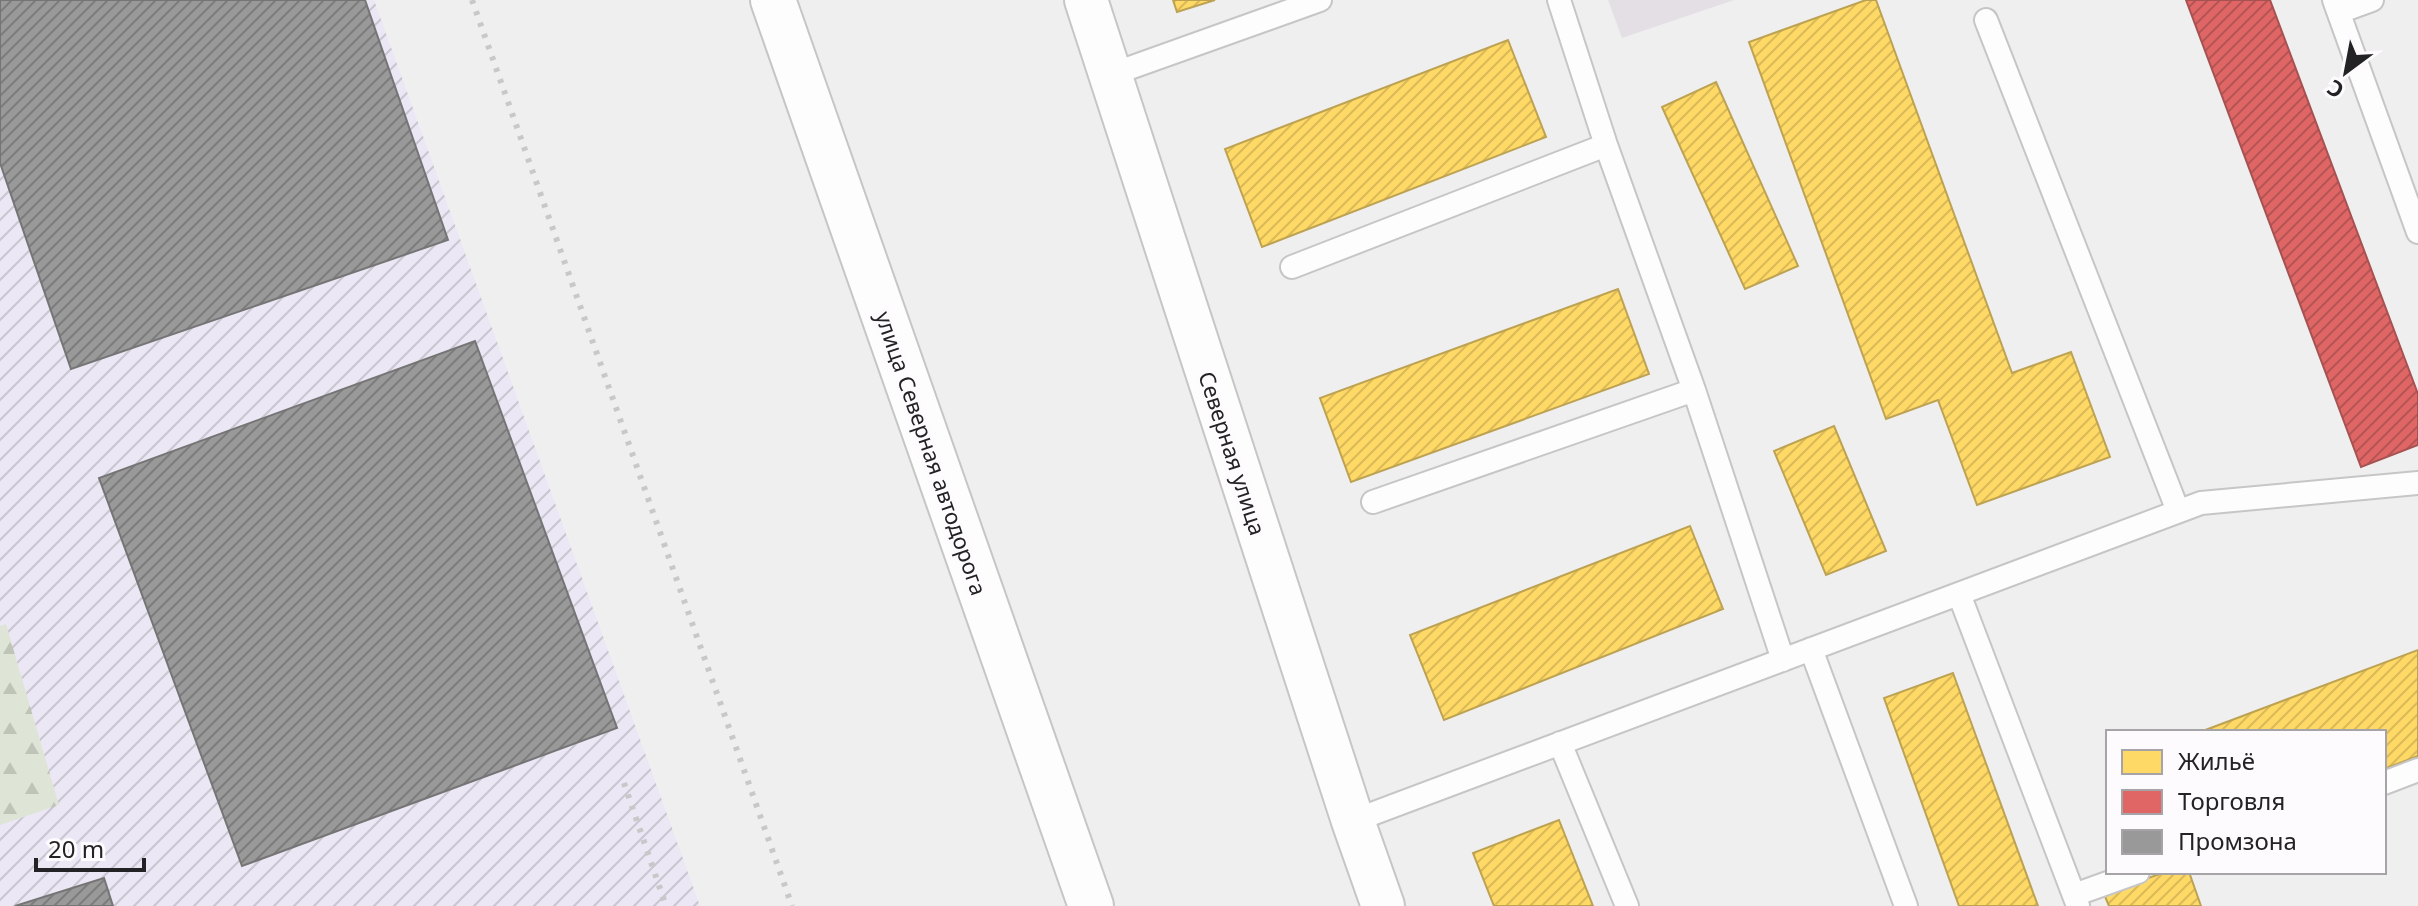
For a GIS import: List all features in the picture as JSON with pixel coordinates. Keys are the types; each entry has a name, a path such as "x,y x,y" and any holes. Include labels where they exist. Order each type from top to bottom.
{"main road":[{"name":"улица Северная автодорога","path":"773,0 1091,906"}],"street":[{"name":"Северная улица","path":"1086,0 1383,906"}],"lane":[{"path":"1110,75 1320,0"},
{"path":"1559,0 1606,145 1694,390 1783,660"},
{"path":"2372,0 2337,6 2417,228"},
{"path":"1986,20 2178,511"},
{"path":"1292,267 1606,145"},
{"path":"1373,502 1694,390"},
{"path":"1353,821 2201,503 2418,483"},
{"path":"1959,594 2076,901 2134,874"},
{"path":"1811,649 1906,906"},
{"path":"1560,743 1627,906"},
{"path":"2386,782 2418,770"}],"shaded area":[{"path":"0,0 374,0 700,906 0,906"},
{"path":"1608,0 1734,0 1622,38"}],"green space":[{"path":"6,624 59,805 0,825 0,626"}],"building: Жильё":[{"path":"1173,0 1215,0 1177,12"},
{"path":"1866,0 1876,0 2012,373 2071,352 2110,457 1977,505 1938,400 1886,419 1749,42"},
{"path":"1508,40 1546,137 1262,247 1225,149"},
{"path":"1716,82 1798,266 1745,289 1662,107"},
{"path":"1618,289 1649,374 1351,482 1320,398"},
{"path":"1834,426 1886,551 1826,575 1774,451"},
{"path":"1690,526 1723,609 1444,720 1410,635"},
{"path":"2418,650 2418,756 2386,768 2386,730 2205,730"},
{"path":"1953,673 2038,906 1959,906 1884,698"},
{"path":"1559,820 1593,906 1494,906 1473,853"},
{"path":"2159,874 2190,874 2201,906 2109,906 2104,894"}],"building: Торговля":[{"path":"2186,0 2270,0 2418,394 2418,445 2361,467"}],"building: Промзона":[{"path":"0,0 365,0 448,240 71,369 0,163"},
{"path":"475,341 617,728 242,866 99,478"},
{"path":"104,878 113,906 15,906"}],"railway":[{"path":"472,0 792,906"},
{"path":"624,783 666,906"}]}
